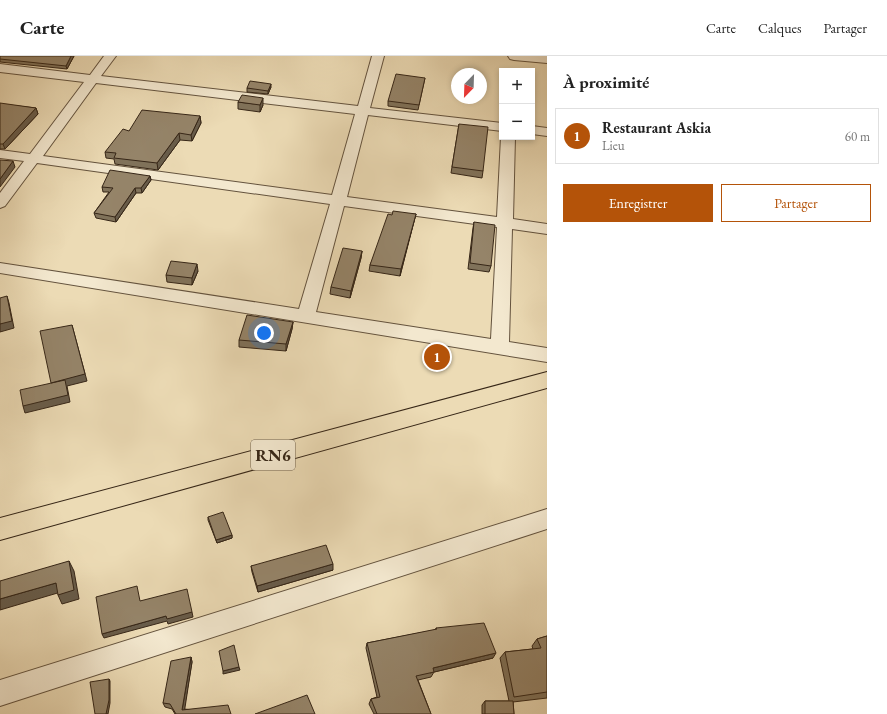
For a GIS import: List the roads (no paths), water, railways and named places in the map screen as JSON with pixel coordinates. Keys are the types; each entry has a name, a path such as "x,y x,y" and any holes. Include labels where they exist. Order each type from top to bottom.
{"main road":[{"name":"RN6","path":"0,530 547,380"}],"street":[{"path":"0,203 110,56"},
{"path":"306,317 378,56"},
{"path":"511,68 513,56 547,59"},
{"path":"0,68 499,127"},
{"path":"535,130 547,132"},
{"path":"500,348 508,140"},
{"path":"0,154 547,228"},
{"path":"0,268 547,355"},
{"path":"0,693 547,519"}],"place":[{"name":"Restaurant Askia","path":"437,357"}]}
